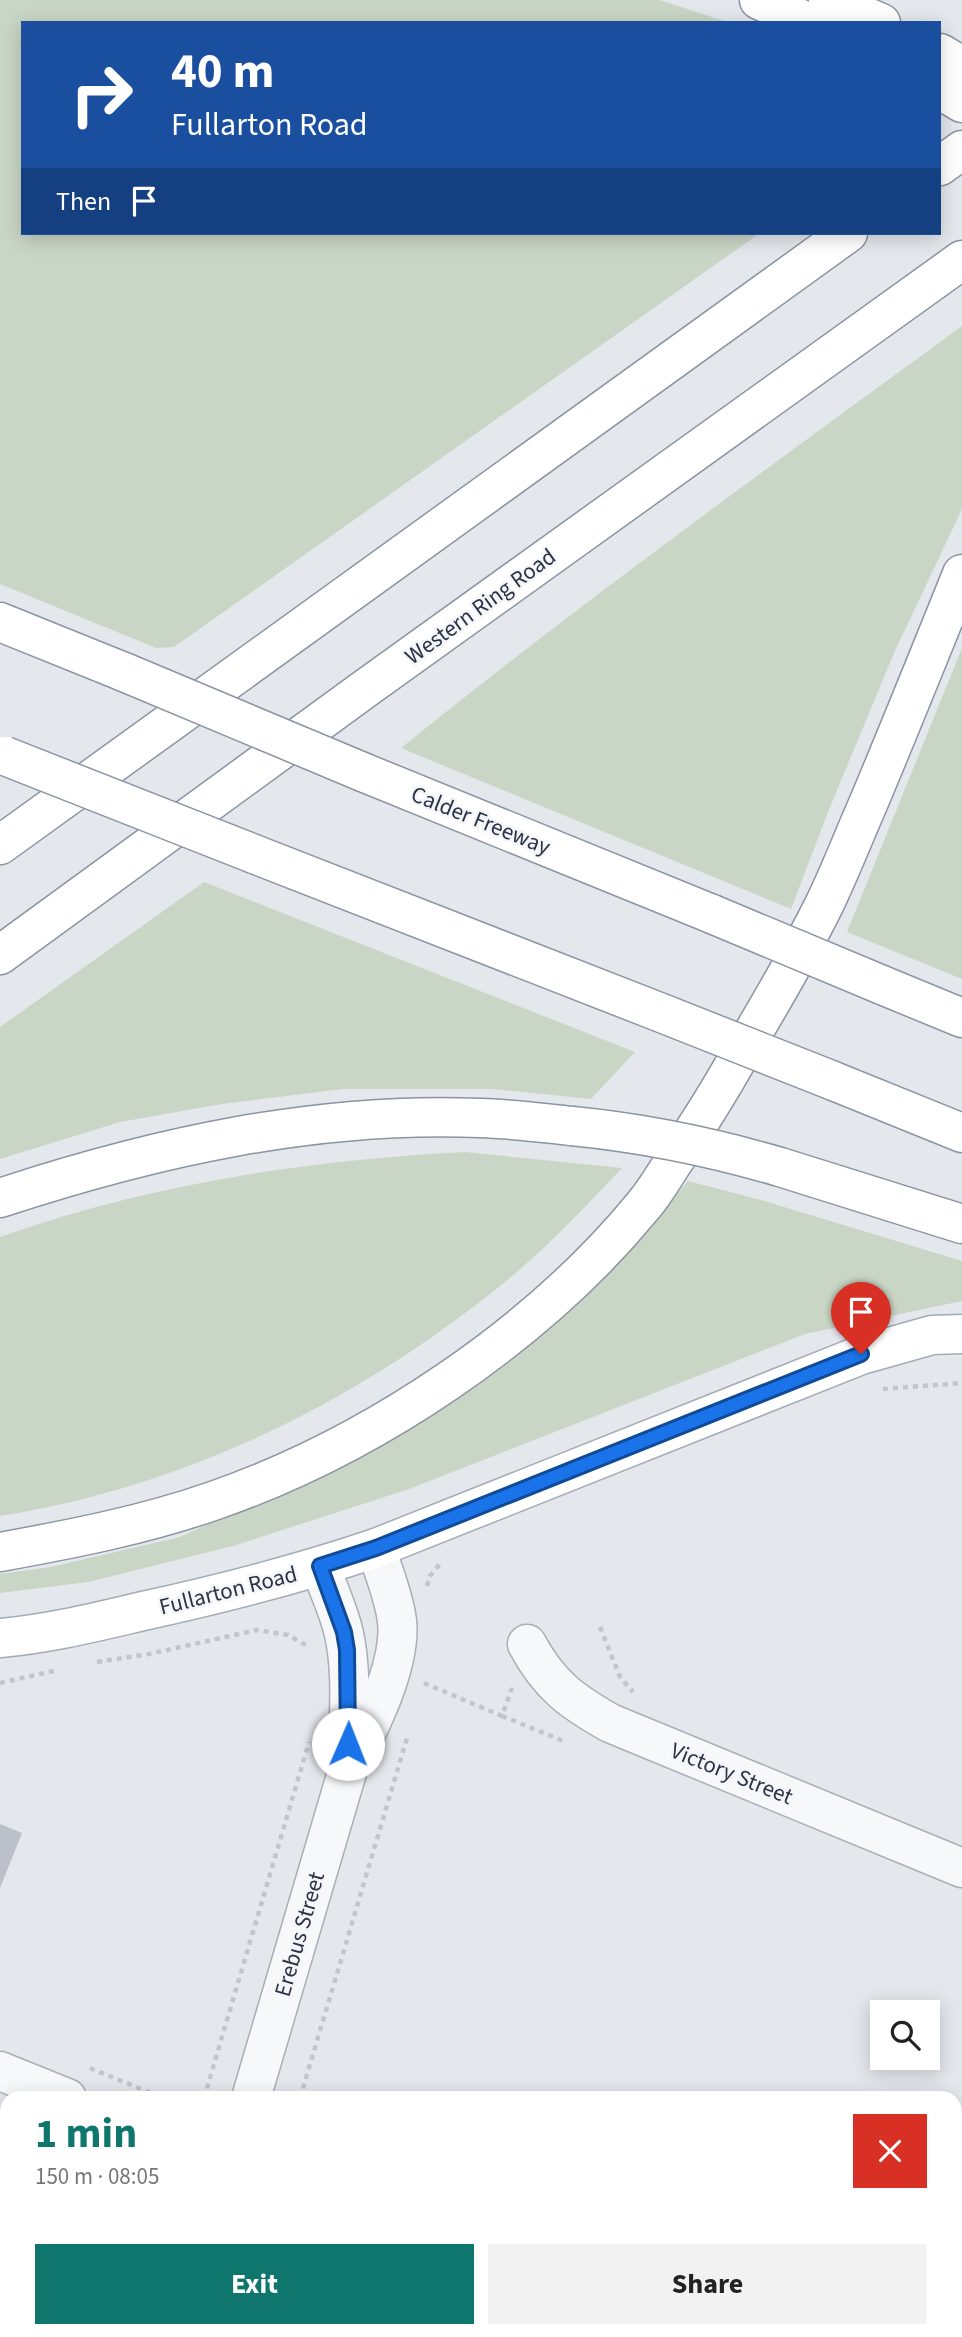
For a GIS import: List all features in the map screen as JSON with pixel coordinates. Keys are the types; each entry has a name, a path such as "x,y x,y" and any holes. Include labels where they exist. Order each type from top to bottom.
{"main road":[{"path":"760,0 806,21"},
{"path":"828,0 875,21"},
{"path":"941,54 962,66"},
{"path":"941,91 962,103"},
{"path":"941,165 962,150"},
{"path":"0,845 845,235"},
{"name":"Western Ring Road","path":"0,955 962,260"},
{"path":"0,1552 101,1533 214,1501 271,1479 317,1456 381,1422 482,1356 543,1309 600,1252 645,1205 714,1100 819,914 884,767 962,574"},
{"name":"Calder Freeway","path":"0,622 962,1018"},
{"path":"2,755 962,1133"},
{"path":"0,1198 151,1154 227,1138 291,1128 422,1118 481,1118 620,1131 694,1145 780,1167 962,1224"},
{"name":"Fullarton Road","path":"0,1638 72,1627 225,1593 320,1566 376,1548 861,1354 932,1335 962,1334"}],"street":[{"name":"Erebus Street","path":"253,2091 348,1769 374,1719 390,1667 397,1622 376,1548"},
{"name":"Erebus Street","path":"320,1566 344,1632 349,1672 348,1769"},
{"name":"Victory Street","path":"527,1644 542,1670 565,1694 610,1723 962,1868"},
{"path":"0,2071 50,2091"}],"path":[{"path":"86,1664 149,1654 257,1630 288,1635 319,1654 344,1632"},
{"path":"424,1671 424,1683 502,1716 527,1644"},
{"path":"0,1684 62,1669"},
{"path":"301,2091 408,1737"},
{"path":"206,2091 310,1741"}],"green space":[{"path":"0,0 660,0 724,21 21,21 21,235 757,235 174,647 156,648 0,584"},
{"path":"962,326 962,509 894,653 791,909 401,748 609,586"},
{"path":"962,648 962,979 847,932"},
{"path":"204,882 635,1052 591,1099 493,1089 343,1089 222,1104 120,1122 0,1159 0,1027"},
{"path":"465,1152 622,1168 548,1244 500,1286 444,1329 386,1368 326,1403 265,1434 136,1484 69,1502 0,1516 0,1237 113,1202 230,1178 347,1161"},
{"path":"688,1181 761,1200 962,1261 962,1301 805,1334 409,1489 233,1546 88,1582 0,1593 0,1574 51,1567 180,1537 319,1473 562,1313 645,1233"}],"building":[{"path":"0,1824 22,1833 0,1888"}],"route":[{"path":"348,1744 347,1650 344,1632 320,1566 376,1548 861,1354"}]}
